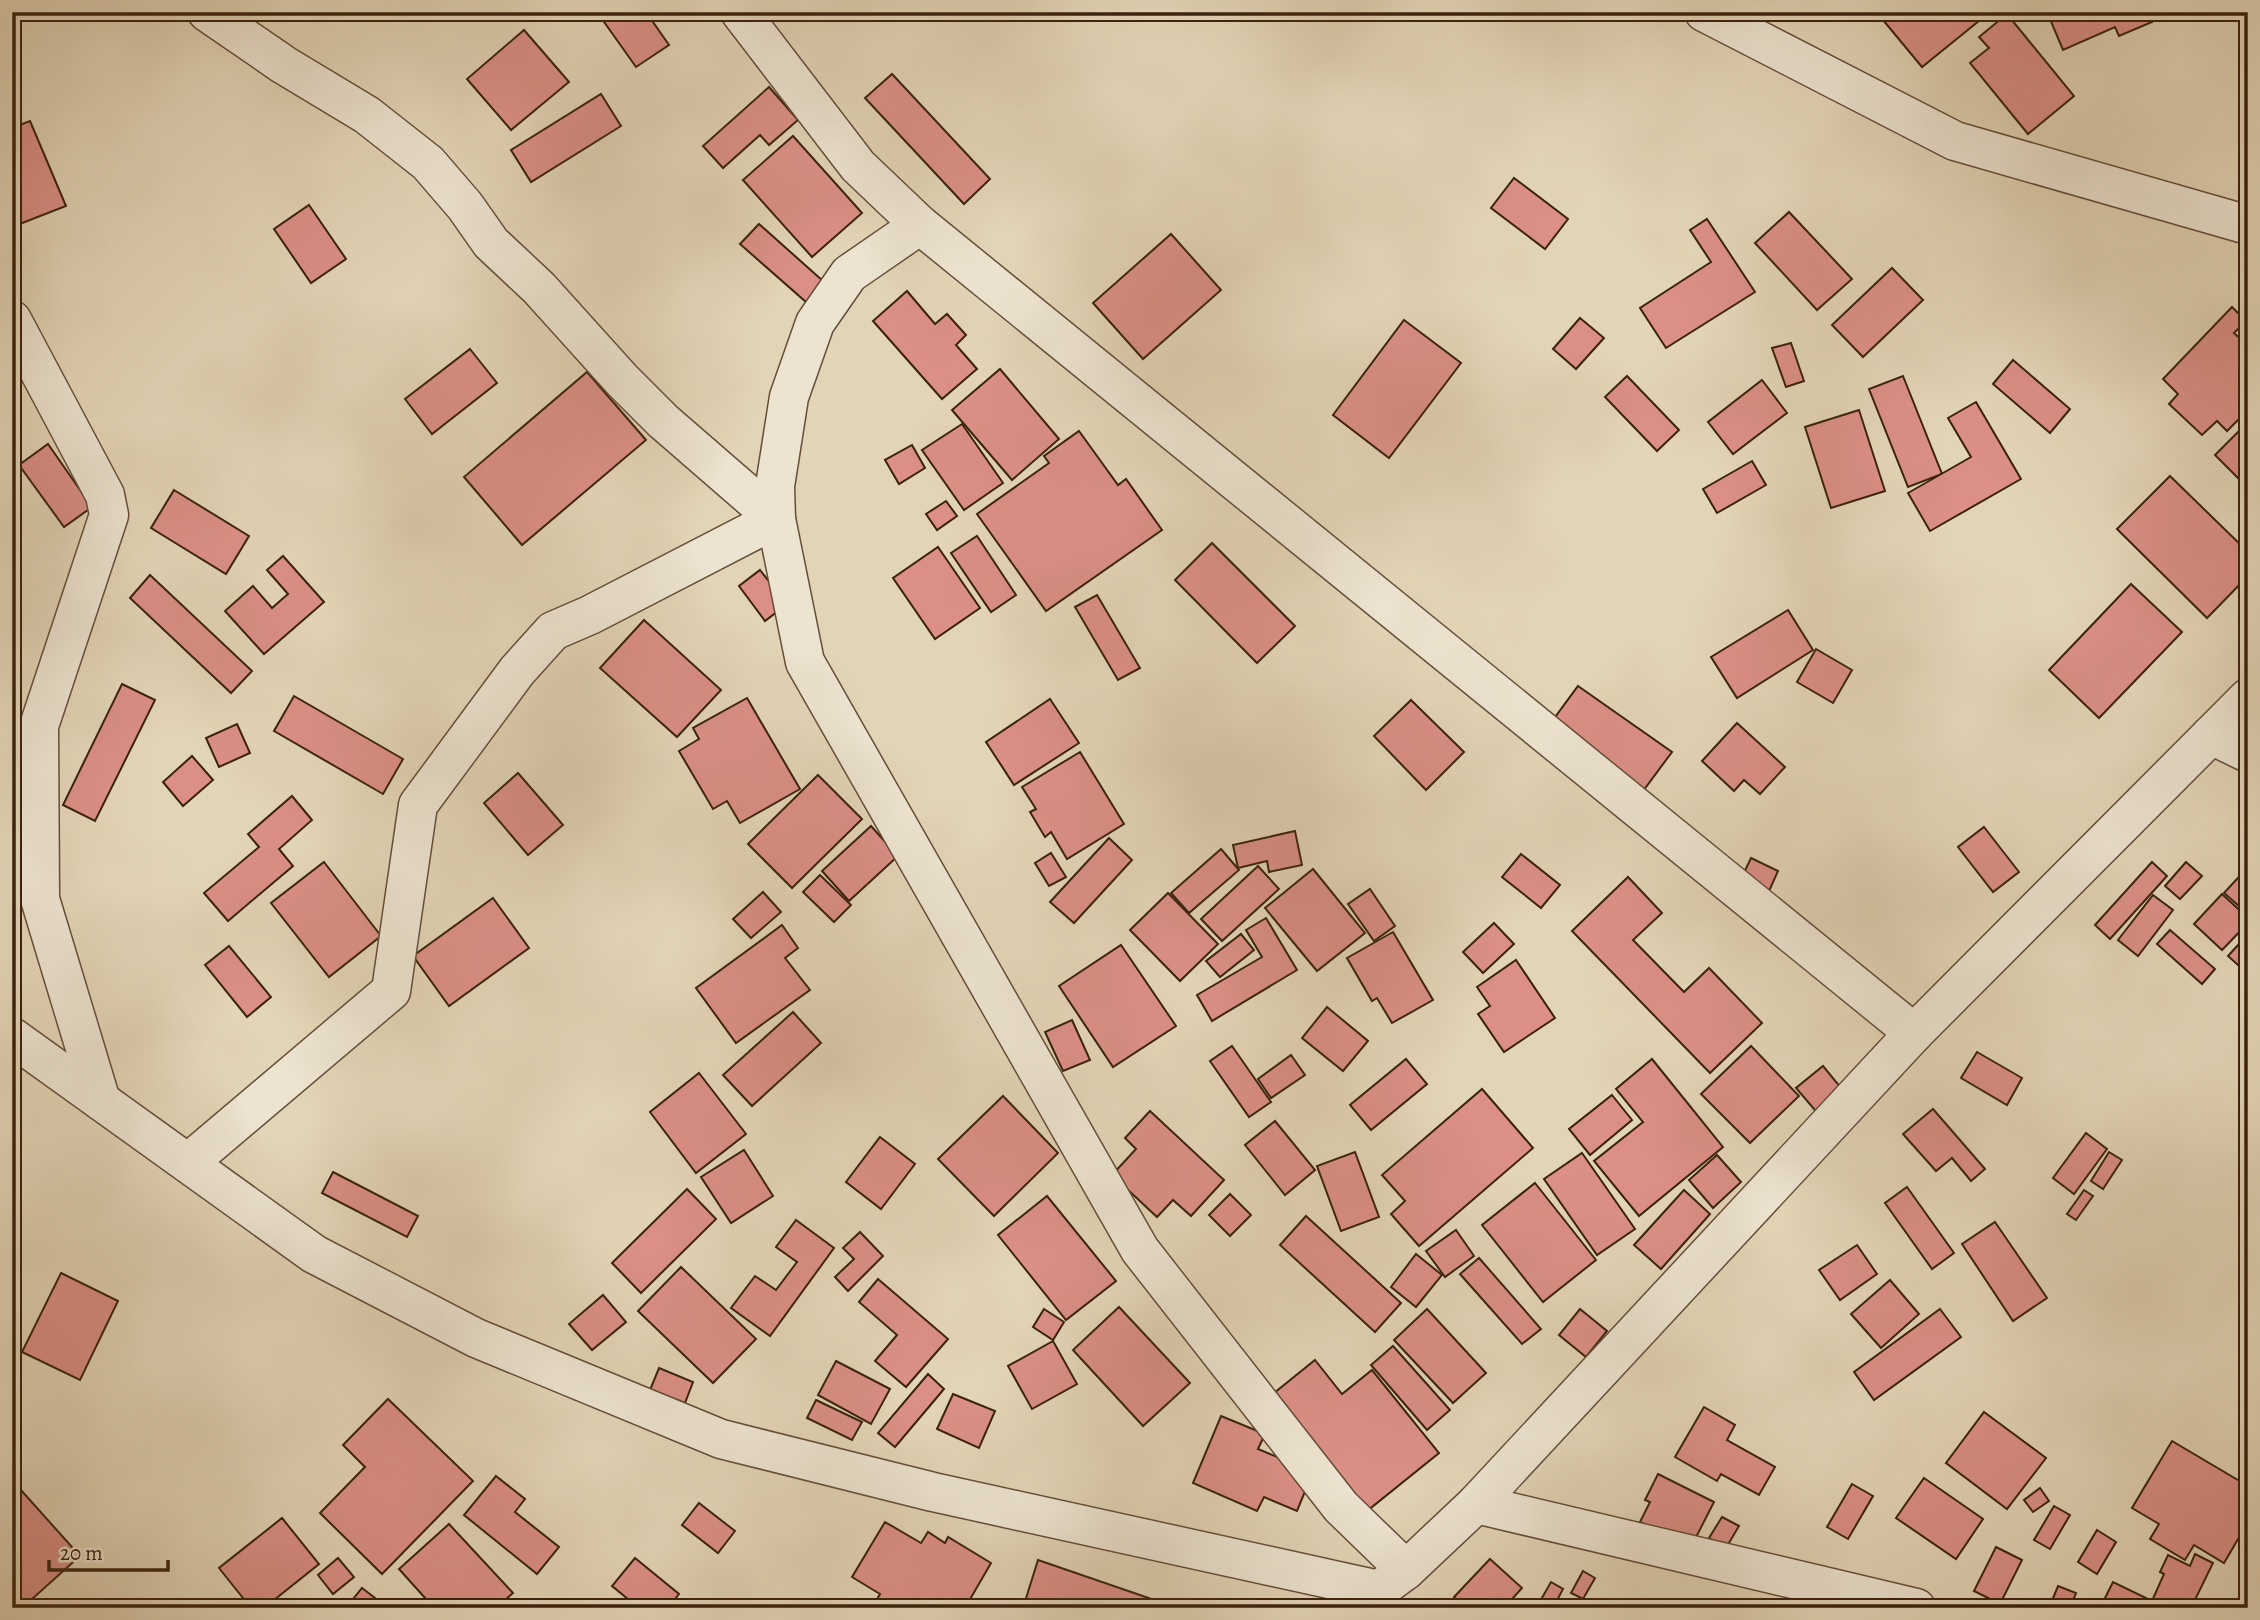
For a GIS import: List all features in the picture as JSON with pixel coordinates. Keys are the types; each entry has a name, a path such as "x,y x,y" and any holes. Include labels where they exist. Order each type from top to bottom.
{"street":[{"path":"207,12 284,65 367,115 428,163 465,206 491,243 539,288 622,380 663,421 776,519"},
{"path":"740,12 858,166 920,225 1914,1034"},
{"path":"1703,12 1955,141 2248,225"},
{"path":"920,225 849,274 816,323 789,397 775,486 776,519 805,662 1140,1250 1340,1507 1382,1589"},
{"path":"12,320 105,495 109,515 39,726 40,899 101,1101"},
{"path":"188,1163 391,991 418,805 517,671 553,631 590,615 776,519"},
{"path":"1382,1589 1476,1504 1914,1034 2248,698"},
{"path":"2211,735 2248,753"},
{"path":"12,1037 314,1254 475,1338 721,1439 933,1492 1382,1589"},
{"path":"1476,1504 1916,1608"}],"building":[{"path":"597,12 646,12 669,45 636,67"},
{"path":"1990,12 1922,67 1878,14"},
{"path":"2047,12 2148,12 2152,22 2119,36 2115,27 2063,50"},
{"path":"2007,14 2074,96 2028,134 1970,63 1989,48 1979,37"},
{"path":"524,30 569,82 511,130 467,79"},
{"path":"892,74 990,179 964,204 865,98"},
{"path":"769,87 798,120 769,145 760,135 723,168 703,146"},
{"path":"601,94 621,126 531,182 511,150"},
{"path":"30,121 66,206 12,227 12,128"},
{"path":"793,136 862,213 812,257 743,180"},
{"path":"1514,178 1568,219 1545,249 1491,208"},
{"path":"309,205 346,259 311,283 274,229"},
{"path":"1789,212 1852,279 1817,310 1755,243"},
{"path":"1707,219 1755,292 1666,348 1640,308 1711,262 1690,230"},
{"path":"759,224 832,289 814,309 740,244"},
{"path":"1171,234 1221,290 1143,359 1093,303"},
{"path":"1892,268 1923,300 1863,357 1832,325"},
{"path":"907,291 935,324 947,314 966,335 956,345 977,369 942,399 873,321"},
{"path":"2232,307 2246,321 2234,333 2248,346 2248,410 2227,431 2217,421 2202,435 2169,404 2178,394 2163,379"},
{"path":"1580,318 1604,338 1576,369 1553,349"},
{"path":"1404,320 1461,363 1389,458 1333,415"},
{"path":"1791,343 1804,381 1786,387 1772,348"},
{"path":"470,349 497,383 432,434 405,399"},
{"path":"2013,360 2070,409 2050,433 1993,384"},
{"path":"1000,369 1059,439 1012,480 952,410"},
{"path":"587,372 646,440 522,545 464,477"},
{"path":"1627,376 1679,430 1657,451 1605,397"},
{"path":"1903,376 1942,474 1908,487 1869,389"},
{"path":"1762,380 1787,413 1733,454 1708,422"},
{"path":"1976,402 2021,479 1930,531 1908,493 1971,457 1948,418"},
{"path":"1859,410 1885,491 1831,508 1805,427"},
{"path":"2248,422 2248,488 2215,455"},
{"path":"962,424 1003,483 964,510 922,450"},
{"path":"1079,431 1118,485 1126,479 1162,530 1046,611 977,514 1049,463 1044,456"},
{"path":"48,444 92,507 64,527 19,465"},
{"path":"912,445 925,468 899,484 885,460"},
{"path":"1752,461 1766,485 1717,513 1703,489"},
{"path":"2170,476 2248,552 2248,576 2207,618 2117,529"},
{"path":"174,490 249,536 226,574 151,528"},
{"path":"946,501 957,516 937,530 926,514"},
{"path":"977,536 1016,595 991,612 951,553"},
{"path":"1212,543 1295,626 1257,663 1175,580"},
{"path":"938,547 980,608 935,639 893,578"},
{"path":"283,556 324,602 264,654 225,611 253,586 272,608 288,594 267,570"},
{"path":"760,570 787,604 765,621 739,586"},
{"path":"150,575 252,671 231,693 130,598"},
{"path":"2131,584 2182,632 2099,718 2049,670"},
{"path":"1097,595 1140,668 1118,680 1075,607"},
{"path":"1788,610 1813,650 1737,698 1711,657"},
{"path":"644,620 721,690 677,737 600,668"},
{"path":"1816,649 1852,670 1833,703 1797,682"},
{"path":"122,684 155,700 95,821 63,805"},
{"path":"1578,686 1672,752 1643,791 1550,724"},
{"path":"294,696 403,759 383,794 274,731"},
{"path":"747,698 800,789 740,823 727,801 713,809 679,751 699,739 693,728"},
{"path":"1050,699 1079,743 1014,785 986,742"},
{"path":"1411,700 1464,752 1426,790 1374,736"},
{"path":"1737,723 1785,767 1760,794 1744,780 1734,791 1702,761"},
{"path":"237,724 250,753 219,767 206,738"},
{"path":"1080,752 1124,824 1067,859 1051,832 1045,837 1030,812 1036,809 1022,787"},
{"path":"192,756 213,780 183,806 163,782"},
{"path":"12,760 24,770 12,784"},
{"path":"518,773 563,825 528,855 484,803"},
{"path":"818,775 862,819 792,888 748,844"},
{"path":"292,796 312,820 279,849 293,866 228,921 204,893 259,847 248,834"},
{"path":"871,826 898,856 849,901 822,871"},
{"path":"1984,827 2019,872 1993,892 1958,847"},
{"path":"1295,831 1302,865 1269,872 1267,861 1238,868 1233,845"},
{"path":"1109,838 1132,860 1074,923 1050,902"},
{"path":"1221,849 1239,870 1189,913 1171,893"},
{"path":"1051,853 1066,877 1049,886 1035,863"},
{"path":"1521,854 1560,885 1541,908 1502,877"},
{"path":"1751,858 1778,871 1766,898 1738,885"},
{"path":"324,862 381,936 329,977 271,903"},
{"path":"2152,862 2167,876 2110,939 2095,925"},
{"path":"2186,862 2202,876 2180,899 2165,886"},
{"path":"1258,866 1279,889 1222,941 1201,919"},
{"path":"2248,867 2248,914 2224,893"},
{"path":"1313,869 1365,933 1317,971 1265,908"},
{"path":"820,875 851,905 834,922 803,892"},
{"path":"1628,877 1662,913 1633,940 1684,992 1709,968 1762,1023 1710,1073 1572,931"},
{"path":"1370,889 1395,926 1374,941 1348,904"},
{"path":"763,892 781,912 751,938 733,919"},
{"path":"1168,893 1218,944 1180,981 1130,930"},
{"path":"2222,894 2248,918 2248,923 2222,950 2194,924"},
{"path":"2153,895 2173,910 2138,956 2118,940"},
{"path":"493,898 529,948 449,1006 413,956"},
{"path":"1266,918 1297,970 1212,1021 1197,995 1262,957 1246,930"},
{"path":"1494,923 1514,944 1483,973 1463,952"},
{"path":"782,925 798,948 785,958 810,990 736,1043 696,988"},
{"path":"2170,930 2215,969 2202,984 2157,944"},
{"path":"1393,932 1433,1000 1392,1023 1377,998 1372,1001 1347,958"},
{"path":"1241,934 1254,950 1220,977 1206,961"},
{"path":"2248,934 2248,974 2228,956"},
{"path":"1121,945 1176,1026 1113,1067 1059,986"},
{"path":"229,946 271,997 247,1017 205,965"},
{"path":"1516,960 1555,1018 1504,1052 1478,1014 1490,1006 1477,987"},
{"path":"1327,1007 1368,1041 1343,1071 1302,1038"},
{"path":"793,1012 821,1043 752,1106 723,1075"},
{"path":"1072,1020 1090,1060 1063,1071 1045,1032"},
{"path":"1232,1046 1271,1102 1249,1117 1210,1061"},
{"path":"1751,1046 1799,1096 1750,1143 1701,1094"},
{"path":"1977,1052 2022,1078 2007,1105 1961,1078"},
{"path":"1291,1055 1305,1075 1271,1098 1258,1079"},
{"path":"1406,1059 1427,1084 1371,1130 1350,1105"},
{"path":"1652,1059 1723,1147 1639,1216 1594,1161 1643,1122 1616,1089"},
{"path":"1823,1066 1846,1094 1820,1116 1796,1088"},
{"path":"699,1073 746,1134 696,1173 650,1112"},
{"path":"1482,1089 1533,1148 1419,1246 1391,1214 1405,1201 1382,1175"},
{"path":"1612,1095 1632,1120 1590,1155 1569,1129"},
{"path":"1003,1096 1058,1153 994,1216 938,1159"},
{"path":"1933,1109 1985,1169 1971,1181 1952,1158 1936,1171 1903,1134"},
{"path":"1150,1111 1224,1180 1191,1216 1173,1200 1157,1217 1112,1175 1136,1149 1125,1138"},
{"path":"1275,1121 1315,1170 1285,1195 1245,1145"},
{"path":"2086,1133 2107,1149 2074,1194 2053,1178"},
{"path":"880,1137 915,1164 881,1209 846,1182"},
{"path":"744,1150 773,1196 731,1223 701,1177"},
{"path":"1355,1152 1379,1217 1341,1231 1317,1166"},
{"path":"2109,1152 2122,1160 2103,1189 2091,1181"},
{"path":"1582,1153 1635,1229 1597,1255 1544,1179"},
{"path":"1717,1155 1741,1182 1713,1208 1689,1180"},
{"path":"333,1172 418,1216 407,1237 322,1193"},
{"path":"1535,1183 1596,1260 1543,1302 1482,1225"},
{"path":"1907,1187 1954,1253 1932,1269 1885,1203"},
{"path":"687,1189 716,1219 641,1293 612,1263"},
{"path":"1684,1190 1710,1214 1661,1269 1634,1245"},
{"path":"2084,1190 2093,1196 2076,1220 2067,1214"},
{"path":"1230,1194 1251,1215 1230,1236 1209,1215"},
{"path":"1047,1196 1116,1281 1066,1320 998,1235"},
{"path":"1306,1216 1401,1303 1375,1332 1280,1245"},
{"path":"796,1220 834,1248 770,1336 731,1308 755,1276 776,1290 797,1262 776,1247"},
{"path":"1995,1222 2047,1298 2013,1321 1962,1244"},
{"path":"1456,1230 1474,1256 1445,1277 1426,1251"},
{"path":"860,1232 883,1256 848,1291 835,1277 854,1259 843,1248"},
{"path":"1857,1245 1877,1274 1840,1300 1819,1270"},
{"path":"1416,1254 1442,1275 1416,1307 1391,1287"},
{"path":"1479,1258 1541,1329 1522,1344 1460,1274"},
{"path":"681,1267 756,1339 713,1383 638,1311"},
{"path":"61,1273 118,1301 80,1380 22,1352"},
{"path":"878,1279 948,1339 906,1387 875,1361 897,1335 859,1302"},
{"path":"1890,1280 1919,1314 1881,1348 1851,1314"},
{"path":"603,1295 626,1322 592,1350 569,1324"},
{"path":"1119,1307 1190,1383 1143,1426 1073,1350"},
{"path":"1044,1309 1064,1322 1053,1340 1033,1327"},
{"path":"1427,1309 1486,1373 1453,1403 1394,1340"},
{"path":"1580,1309 1607,1331 1586,1357 1559,1335"},
{"path":"1940,1309 1961,1337 1874,1400 1854,1372"},
{"path":"1053,1341 1077,1384 1032,1409 1008,1366"},
{"path":"1393,1346 1450,1410 1427,1430 1371,1365"},
{"path":"1315,1360 1342,1394 1372,1370 1439,1453 1362,1515 1264,1401"},
{"path":"836,1361 890,1389 871,1424 818,1395"},
{"path":"659,1368 693,1382 685,1403 650,1390"},
{"path":"928,1374 944,1389 895,1447 878,1433"},
{"path":"953,1394 995,1411 979,1448 937,1429"},
{"path":"388,1399 473,1481 382,1574 320,1513 365,1467 343,1445"},
{"path":"816,1400 862,1422 852,1440 807,1418"},
{"path":"1704,1407 1735,1425 1727,1440 1775,1467 1759,1495 1721,1474 1717,1481 1675,1457"},
{"path":"1984,1412 2046,1458 2007,1509 1946,1463"},
{"path":"1221,1416 1265,1434 1258,1449 1313,1472 1297,1511 1264,1497 1257,1511 1193,1483"},
{"path":"2172,1441 2248,1486 2248,1522 2224,1563 2194,1545 2185,1560 2150,1539 2159,1524 2132,1508"},
{"path":"1658,1474 1714,1502 1691,1547 1640,1522 1650,1502 1645,1500"},
{"path":"496,1476 525,1499 515,1512 559,1547 537,1574 464,1515"},
{"path":"1924,1478 1983,1519 1956,1559 1896,1518"},
{"path":"1852,1484 1873,1496 1848,1539 1827,1527"},
{"path":"2040,1488 2049,1501 2033,1512 2024,1500"},
{"path":"20,1489 80,1556 22,1608 12,1608 12,1495"},
{"path":"699,1503 735,1531 718,1553 682,1525"},
{"path":"2054,1506 2070,1515 2050,1549 2034,1540"},
{"path":"1722,1517 1739,1526 1726,1548 1709,1538"},
{"path":"282,1518 319,1564 264,1608 251,1608 219,1568"},
{"path":"885,1522 921,1543 928,1532 945,1543 948,1537 991,1563 965,1608 872,1608 880,1594 852,1577"},
{"path":"449,1524 513,1593 496,1608 434,1608 399,1569"},
{"path":"2097,1530 2116,1542 2097,1574 2078,1562"},
{"path":"1996,1547 2022,1560 2000,1604 1974,1591"},
{"path":"2195,1554 2213,1563 2191,1608 2100,1608 2113,1582 2152,1601 2164,1574 2160,1572 2168,1555 2190,1566"},
{"path":"338,1558 354,1577 333,1594 318,1575"},
{"path":"635,1558 679,1594 668,1608 639,1608 612,1586"},
{"path":"1490,1559 1522,1588 1504,1608 1466,1608 1454,1597"},
{"path":"1038,1560 1172,1606 1172,1608 1023,1608"},
{"path":"1583,1571 1595,1578 1583,1599 1571,1593"},
{"path":"1551,1582 1563,1589 1553,1608 1549,1608 1539,1603"},
{"path":"2058,1586 2076,1593 2070,1608 2049,1608"},
{"path":"362,1588 388,1608 346,1608"}]}
